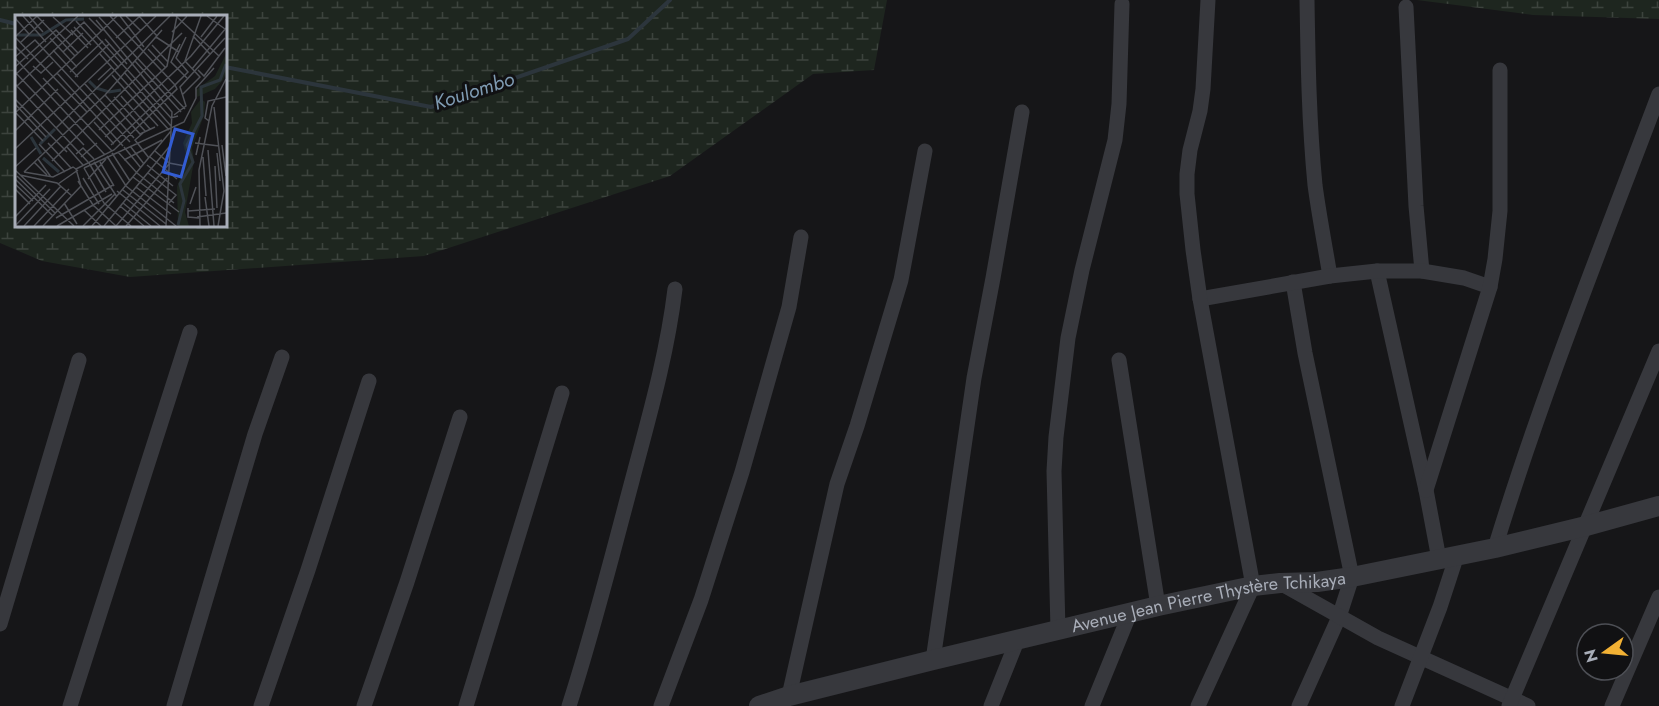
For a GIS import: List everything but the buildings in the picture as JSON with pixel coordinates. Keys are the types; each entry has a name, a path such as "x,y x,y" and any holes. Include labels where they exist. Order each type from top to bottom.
{"street":[{"path":"1197,706 1253,586 1200,299 1187,195 1190,150 1203,89 1208,0"},
{"path":"1307,0 1309,102 1321,228 1330,276"},
{"path":"1058,630 1054,471 1056,437 1068,338 1082,270 1115,140 1119,104 1122,4"},
{"path":"1406,6 1416,206 1422,271"},
{"path":"1426,490 1490,287 1495,259 1500,211 1500,70"},
{"path":"1495,548 1547,390 1659,94"},
{"path":"933,660 974,378 1023,112"},
{"path":"789,696 837,484 901,280 925,151"},
{"path":"661,706 701,600 742,472 789,307 801,237"},
{"path":"1200,299 1330,276 1377,271 1422,271 1464,278 1490,287"},
{"path":"1377,271 1426,490 1448,557 1440,607 1402,706"},
{"path":"1293,282 1305,353 1352,577 1339,617 1299,706"},
{"path":"568,706 613,552 663,364 675,289"},
{"path":"69,706 190,332"},
{"path":"1511,702 1659,351"},
{"path":"174,706 255,434 282,357"},
{"path":"0,624 79,360"},
{"path":"1119,360 1158,606"},
{"path":"261,706 369,381"},
{"path":"466,706 562,393"},
{"path":"364,706 460,417"},
{"name":"Avenue Jean Pierre Thystère Tchikaya","path":"759,706 789,696 1158,606 1253,586 1317,582 1352,577 1495,548 1659,506"},
{"path":"1280,583 1339,617 1419,658 1511,702 1528,706"},
{"path":"1612,706 1659,597"},
{"path":"1092,706 1130,613"},
{"path":"991,706 1017,641"}],"green space":[{"path":"0,0 887,0 874,70 813,74 670,176 424,256 130,277 42,261 0,243"},
{"path":"1417,0 1659,0 1659,19 1533,15"}],"waterway":[{"name":"Koulombo","path":"226,67 431,107 628,39 670,0"},
{"name":"Koulombo","path":"0,20 15,24"}]}
